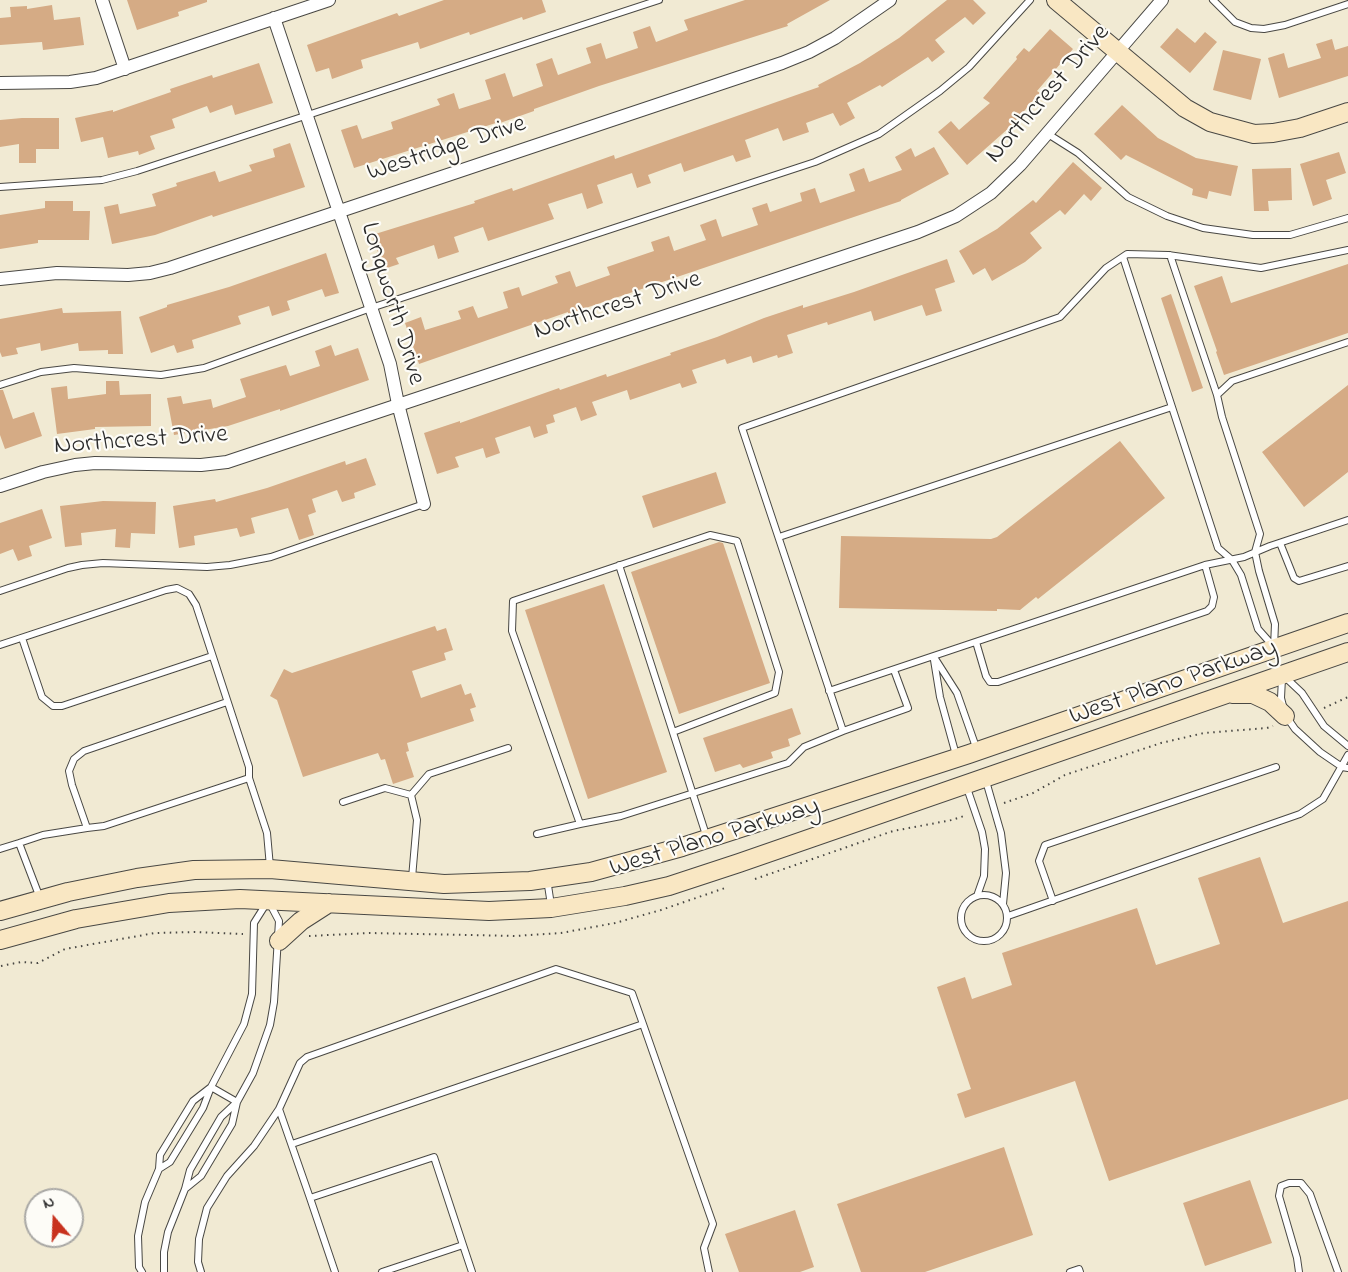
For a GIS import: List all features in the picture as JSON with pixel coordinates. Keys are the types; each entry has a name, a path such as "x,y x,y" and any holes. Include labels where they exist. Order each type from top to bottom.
{"main road":[{"path":"1056,0 1185,108 1210,122 1254,134 1273,133 1300,128 1348,112"},
{"name":"West Plano Parkway","path":"0,911 40,899 137,878 194,870 270,869 444,884 547,879 591,872 708,839 957,758 1348,623"},
{"path":"1274,648 1282,674"},
{"name":"West Plano Parkway","path":"0,940 49,926 169,903 240,899 473,911 551,908 625,896 669,886 1348,652"},
{"path":"1225,693 1253,694 1270,702 1283,720"},
{"path":"977,751 985,777"},
{"path":"957,758 966,784"},
{"path":"268,900 270,869"},
{"path":"40,899 49,926"},
{"path":"279,941 301,921 329,903"}],"street":[{"path":"102,0 125,69"},
{"path":"0,83 69,82 96,78 329,0"},
{"name":"Westridge Drive","path":"0,279 57,273 128,275 150,273 782,63 835,38 890,0"},
{"name":"Northcrest Drive","path":"0,486 75,465 95,463 201,465 227,462 937,224 956,216 991,193 1020,165 1162,0"},
{"name":"Longworth Drive","path":"274,18 390,364 424,504"}],"lane":[{"path":"0,187 102,180 137,171 659,0"},
{"path":"0,385 41,372 74,368 161,375 204,368 371,308 814,162 879,134 940,91 969,67 1030,0"},
{"path":"1213,0 1236,22 1251,28 1264,29 1285,25 1348,4"},
{"path":"1047,133 1078,153 1128,197 1167,216 1203,228 1253,235 1290,234 1348,218"},
{"path":"843,731 742,428 1060,317 1107,268 1127,254 1170,255 1261,268 1348,250"},
{"path":"1170,255 1260,534 1256,552 1259,571 1275,624 1274,648"},
{"path":"1122,257 1218,548 1232,560 1241,575 1258,629 1274,648"},
{"path":"1217,395 1232,381 1348,342"},
{"path":"779,537 1172,407"},
{"path":"0,591 68,568 103,563 207,567 271,557 424,504"},
{"path":"829,691 1348,520"},
{"path":"580,824 512,631 513,601 710,535 737,541 779,672 775,693 673,732"},
{"path":"1280,543 1294,578 1299,581 1348,566"},
{"path":"619,565 708,839"},
{"path":"976,642 986,676 990,682 998,682 1208,611 1214,597 1205,566"},
{"path":"0,645 166,590 177,588 189,594 196,605 249,767 249,778 267,833 270,869"},
{"path":"22,638 42,697 53,706 62,706 212,656"},
{"path":"934,657 957,693 977,751"},
{"path":"934,657 940,698 957,758"},
{"path":"537,834 621,816 788,763 804,747 908,708 894,670"},
{"path":"1282,674 1283,720 1312,745 1345,767"},
{"path":"1282,674 1302,693 1324,726 1348,746"},
{"path":"87,828 69,771 74,759 84,751 227,702"},
{"path":"411,795 429,774 508,748"},
{"path":"1008,916 1300,814 1323,800 1345,767 1348,755"},
{"path":"1053,901 1039,861 1045,845 1276,767"},
{"path":"985,777 1001,833 1006,873 1003,904 1008,916 1005,929 997,938 980,941 968,935 961,923 962,909 966,903 977,896 992,896 1003,904"},
{"path":"0,849 43,835 104,826 249,778"},
{"path":"966,784 982,832 985,849 984,876 977,896"},
{"path":"343,802 385,789 411,795"},
{"path":"411,795 417,820 412,882"},
{"path":"19,843 40,899"},
{"path":"547,879 551,908"},
{"path":"159,1169 170,1162 203,1108 211,1087 244,1024 252,994 254,922 268,900 279,921 270,1025 253,1073 237,1102 232,1124 201,1176 185,1188"},
{"path":"201,1272 198,1262 199,1239 207,1208 227,1176 254,1146 279,1109 300,1063 307,1057 556,969 632,993 713,1224 704,1248 709,1272"},
{"path":"292,1144 643,1024"},
{"path":"211,1087 237,1102"},
{"path":"142,1272 139,1267 138,1236 145,1202 159,1169 160,1155 193,1101 211,1087"},
{"path":"164,1272 164,1252 168,1232 190,1170 221,1118 237,1102"},
{"path":"279,1109 335,1272"},
{"path":"310,1198 434,1157 472,1272"},
{"path":"1299,1272 1279,1196 1281,1186 1289,1183 1300,1183 1310,1194 1338,1272"},
{"path":"382,1272 463,1245"},
{"path":"1070,1272 1079,1269 1080,1272"}],"path":[{"path":"1319,710 1348,696"},
{"path":"1003,804 1033,793 1065,775 1161,743 1204,733 1267,728 1283,720"},
{"path":"755,879 893,831 952,820 969,814"},
{"path":"1,966 21,962 38,963 65,949 155,933 245,934"}],"building":[{"path":"127,0 207,0 207,2 178,12 179,16 137,30"},
{"path":"444,0 542,0 546,12 523,20 522,17 470,35 469,32 420,49 418,42 361,60 363,68 332,79 329,68 316,72 307,45 397,13 399,16"},
{"path":"745,0 830,0 787,24 788,26 599,86 500,123 354,168 341,130 357,125 362,139 393,129 391,122 440,105 437,99 454,93 459,109 491,99 485,80 505,73 513,97 543,86 536,64 552,58 558,75 591,63 586,48 601,43 606,59 638,48 633,32 650,26 656,42 688,30 684,20"},
{"path":"947,0 973,0 986,13 973,25 965,17 935,40 945,52 932,62 928,57 882,87 880,85 847,103 855,118 840,126 833,113 806,123 809,132 783,141 778,128 745,140 751,157 736,162 733,155 684,172 681,163 648,175 651,183 637,188 632,173 597,185 603,203 587,209 582,193 548,204 554,219 488,241 483,227 454,237 459,252 438,259 434,245 396,258 399,264 384,269 372,235 475,203 474,201 512,188 513,191 614,155 615,159 819,87 818,85 860,63 899,38"},
{"path":"52,5 54,20 80,17 84,45 43,50 42,42 0,45 0,18 11,17 10,7 27,6 27,9"},
{"path":"1177,28 1195,43 1205,32 1217,42 1190,73 1160,47"},
{"path":"1050,29 1073,49 1037,91 1040,93 1010,127 967,165 938,132 951,121 959,130 990,103 983,98 1017,59 1016,57 1024,48 1029,52"},
{"path":"1332,39 1335,50 1348,46 1348,76 1279,98 1268,58 1284,53 1288,68 1321,58 1316,44"},
{"path":"1223,50 1261,59 1251,100 1213,90"},
{"path":"259,63 273,103 235,115 232,105 210,113 207,106 172,119 175,128 150,136 155,149 139,155 138,151 108,158 103,137 81,142 75,118 113,110 113,112 171,92 170,89"},
{"path":"1122,105 1158,138 1196,158 1238,166 1231,196 1209,191 1207,199 1192,195 1193,189 1126,155 1121,160 1094,134"},
{"path":"59,118 59,149 36,149 36,163 19,163 19,144 0,147 0,120"},
{"path":"290,143 305,187 155,235 112,244 104,207 118,204 120,214 156,206 152,194 177,186 176,183 215,171 219,182 252,171 249,165 275,157 273,149"},
{"path":"934,147 949,174 901,201 419,364 405,323 421,317 425,330 461,319 458,311 473,306 478,318 508,308 503,292 519,287 522,296 558,283 555,276 570,271 576,287 610,275 607,267 654,251 651,242 669,236 674,251 706,240 700,225 716,219 722,237 758,225 752,208 767,203 770,212 802,201 800,193 815,188 820,203 855,191 849,174 864,168 869,182 902,170 895,157 911,148 915,157"},
{"path":"1339,152 1346,173 1326,180 1332,199 1313,206 1300,164"},
{"path":"1073,162 1102,188 1091,201 1084,194 1065,215 1060,210 1030,233 1042,248 1025,262 992,281 985,268 973,275 959,251 997,229 1033,200 1036,203"},
{"path":"1291,168 1292,200 1268,201 1269,211 1254,211 1252,169"},
{"path":"45,201 73,201 73,211 90,211 89,240 38,240 38,243 0,249 0,215 45,208"},
{"path":"326,253 339,293 325,297 322,289 287,301 290,310 272,316 269,306 238,316 241,324 192,340 194,348 177,353 174,345 151,353 139,317 167,307 167,305 229,287"},
{"path":"947,259 955,282 935,289 942,311 926,316 922,305 874,321 871,311 828,325 827,322 787,335 793,353 778,358 777,355 753,363 751,356 727,364 725,359 692,370 697,383 682,388 680,383 630,400 627,390 592,402 597,415 581,421 576,407 553,415 555,422 546,425 548,433 534,438 530,426 495,438 500,453 486,458 483,448 455,457 459,467 437,474 424,433 460,421 460,423 559,388 560,390 606,374 607,377 671,355 670,353 764,318 854,292"},
{"path":"1348,264 1348,333 1224,375 1194,286 1222,276 1231,303"},
{"path":"1171,294 1203,388 1192,392 1161,298"},
{"path":"62,308 63,313 121,311 123,354 108,354 108,350 79,351 78,343 41,351 40,343 16,348 18,354 2,357 0,319"},
{"path":"331,345 335,356 358,348 369,380 280,411 280,409 228,426 174,435 167,398 181,396 183,404 211,399 213,408 246,397 240,379 286,365 290,376 320,366 315,351"},
{"path":"106,381 119,381 120,395 151,394 151,426 95,427 95,429 57,434 51,388 67,386 68,399 106,394"},
{"path":"1348,385 1348,472 1304,507 1262,452"},
{"path":"0,390 3,390 13,419 34,412 42,436 5,449 0,435"},
{"path":"1120,441 1165,498 1038,599 1036,597 1020,610 839,608 841,536 991,539 997,537"},
{"path":"366,458 376,485 354,493 355,498 342,502 337,490 312,499 316,512 308,515 314,535 299,540 288,508 251,518 255,533 240,537 237,528 194,536 195,545 179,548 173,506 215,499 216,502 267,488 345,461 346,465"},
{"path":"716,472 726,503 653,528 642,496"},
{"path":"103,501 156,502 155,534 131,533 130,548 115,547 116,529 81,533 82,545 65,547 60,506"},
{"path":"42,509 52,538 29,546 32,556 18,561 13,549 0,554 0,523"},
{"path":"719,542 723,543 770,683 679,714 631,572"},
{"path":"604,584 667,772 588,799 525,610"},
{"path":"435,626 437,631 446,628 453,650 444,653 446,660 412,671 421,698 461,684 465,695 471,693 476,707 470,709 474,721 407,743 409,751 406,752 414,777 393,784 385,759 381,760 378,753 303,777 277,700 270,696 284,669 292,673"},
{"path":"792,708 801,734 788,739 790,746 771,752 773,758 743,768 740,764 715,772 703,738"},
{"path":"1260,857 1283,923 1348,901 1348,1099 1109,1181 1075,1081 965,1118 957,1094 971,1089 937,987 965,977 972,999 1012,985 1002,953 1137,908 1156,965 1220,944 1198,878"},
{"path":"1004,1147 1033,1235 925,1272 861,1272 837,1204"},
{"path":"1250,1180 1272,1243 1205,1266 1183,1203"},
{"path":"795,1210 814,1267 800,1272 739,1272 725,1234"}]}
